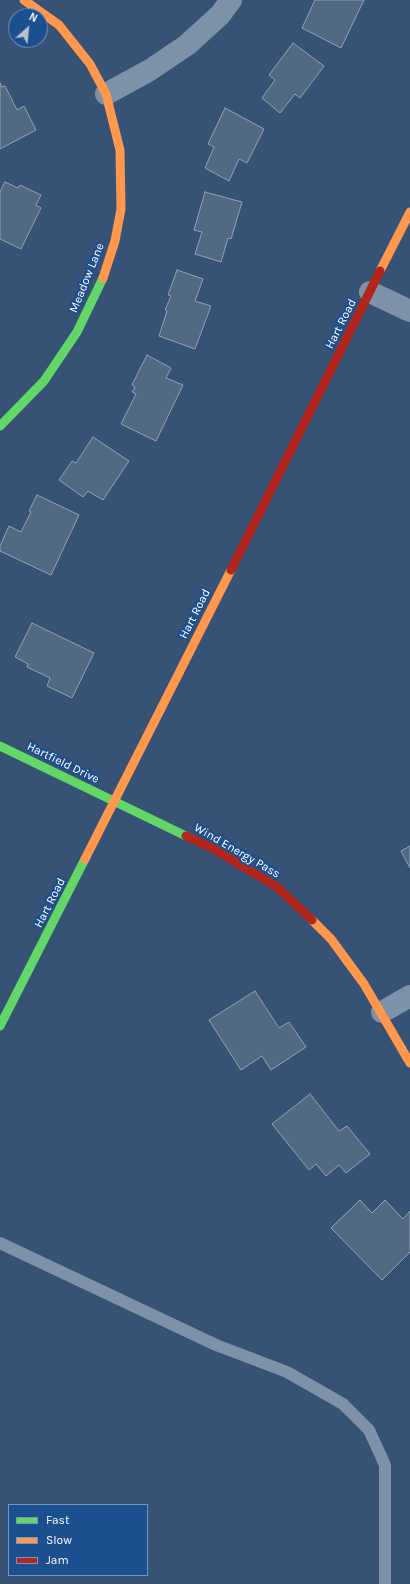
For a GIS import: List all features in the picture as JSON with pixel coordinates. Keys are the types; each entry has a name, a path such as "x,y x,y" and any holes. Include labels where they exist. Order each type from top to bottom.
{"street":[{"name":"Meadow Lane","path":"0,426 44,381 78,332 104,273 113,248 121,209 120,150 106,94 90,64 58,25 24,0"},
{"path":"106,94 150,70 187,45 220,15 231,0"},
{"name":"Hart Road","path":"0,1026 115,801 410,212"},
{"path":"370,292 410,311"},
{"name":"Hartfield Drive","path":"0,746 115,801"},
{"name":"Wind Energy Pass","path":"115,801 212,848 277,887 331,938 382,1012 410,1063"},
{"path":"382,1012 410,996"}],"lane":[{"path":"0,1243 216,1345 287,1372 343,1404 369,1430 385,1465 385,1584"}],"building":[{"path":"315,0 364,0 341,48 302,28"},
{"path":"293,43 324,66 300,98 295,94 280,113 262,98 275,80 269,75"},
{"path":"0,83 2,87 5,86 17,110 24,106 36,130 0,149"},
{"path":"225,108 264,129 247,163 239,159 229,181 205,168 214,147 208,144"},
{"path":"5,182 18,188 20,185 41,195 36,205 41,208 21,249 0,239 0,192"},
{"path":"205,192 242,202 231,239 228,238 221,262 195,254 202,232 194,230"},
{"path":"177,270 203,279 195,301 211,306 195,349 159,336 167,311 165,310 171,296 168,295"},
{"path":"147,355 171,368 166,378 183,385 156,441 121,424 136,394 132,392 135,387 132,385"},
{"path":"93,437 129,461 103,500 88,491 83,497 59,480 72,461 76,463"},
{"path":"37,495 79,515 51,575 0,551 0,546 9,526 21,532 31,512 29,511"},
{"path":"32,623 94,653 72,698 47,686 50,678 27,667 28,664 15,657"},
{"path":"410,846 410,868 401,851"},
{"path":"255,991 279,1028 289,1022 306,1047 271,1070 262,1056 241,1070 209,1020"},
{"path":"310,1094 339,1131 347,1126 370,1154 346,1173 339,1165 326,1176 316,1164 309,1170 272,1124"},
{"path":"360,1200 372,1213 385,1200 403,1219 410,1211 410,1252 382,1280 331,1228"}],"traffic: fast":[{"path":"0,426 44,381 77,332 103,278"},
{"path":"0,746 186,836"},
{"path":"0,1026 85,859"}],"traffic: slow":[{"path":"24,0 59,25 90,64 106,94 120,150 121,209 115,241 103,278"},
{"path":"380,271 410,212"},
{"path":"85,859 231,570"},
{"path":"312,920 331,939 364,984 410,1063"}],"traffic: jam":[{"path":"231,570 380,271"},
{"path":"186,836 212,848 277,887 312,920"}]}
